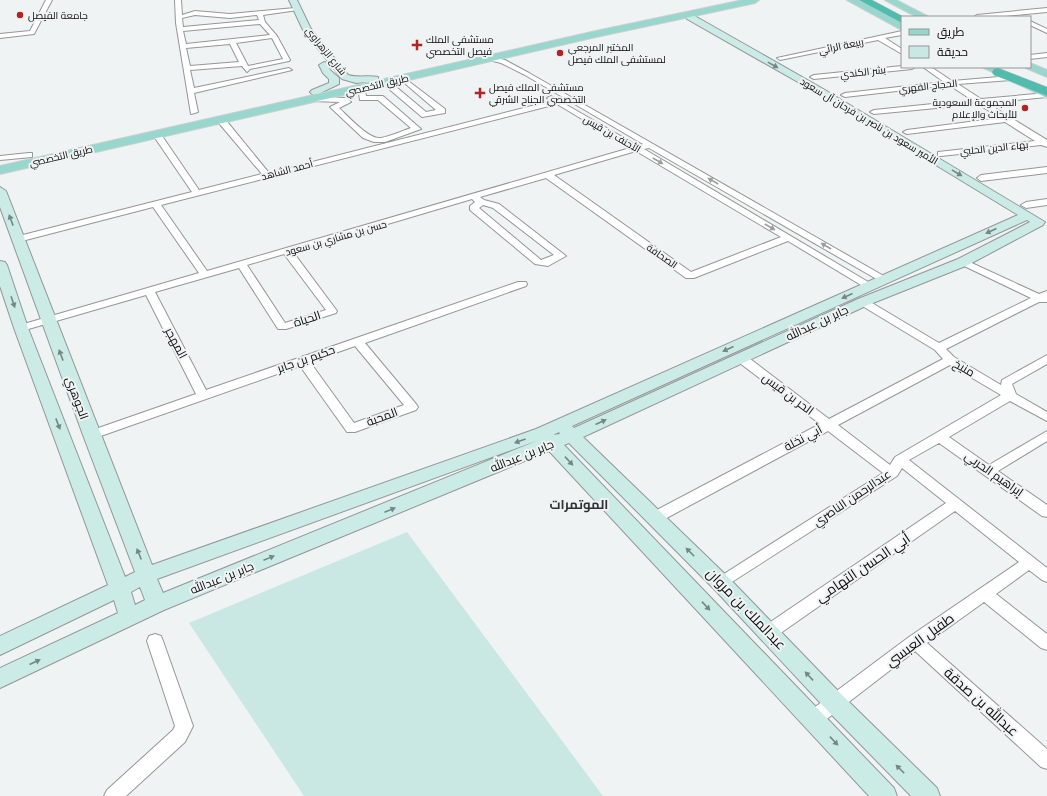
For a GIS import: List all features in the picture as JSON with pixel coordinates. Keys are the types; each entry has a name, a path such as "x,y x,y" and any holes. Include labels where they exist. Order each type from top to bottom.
{"highway":[{"path":"877,0 909,16"},
{"path":"855,1 901,20"},
{"path":"1020,68 1047,79"},
{"path":"996,69 1047,86"},
{"path":"996,69 1047,92"}],"main road":[{"path":"494,56 543,38 716,0"},
{"name":"طريق التخصصي","path":"0,167 157,135 314,96 361,89 380,81 403,79 494,56 738,0"},
{"name":"طريق التخصصي","path":"0,167 29,155 314,96 755,0"},
{"path":"889,0 922,16"},
{"path":"494,56 694,17 766,1"},
{"path":"855,1 901,26"},
{"path":"1031,66 1047,74"},
{"path":"996,69 1011,78 1047,95"}],"street":[{"path":"0,36 32,33 49,0"},
{"path":"178,0 179,17 192,91 194,112"},
{"path":"284,0 326,68 326,71 334,78 334,84 314,96"},
{"name":"شارع الزهراوي","path":"293,0 290,11 345,77 350,79 380,81"},
{"path":"985,16 1047,10"},
{"path":"179,17 195,13 230,16 290,11"},
{"path":"1010,13 1016,16"},
{"path":"188,68 245,66 287,60 274,36 262,22 260,14"},
{"name":"الأمير سعود بن ناصر بن فرحان آل سعود","path":"694,17 780,58 845,95 908,132 981,178 1037,217"},
{"name":"الأمير سعود بن ناصر بن فرحان آل سعود","path":"694,17 1037,217"},
{"path":"181,29 262,22"},
{"path":"1031,24 1047,32"},
{"name":"ربيعة الرائي","path":"780,58 901,33"},
{"path":"184,46 232,42 274,36"},
{"path":"880,38 901,51"},
{"path":"232,42 252,78"},
{"path":"1031,57 1047,55"},
{"name":"الأحنف بن قيس","path":"494,56 496,63 519,76 557,102 788,238 877,282"},
{"name":"الأحنف بن قيس","path":"494,56 649,145 877,282"},
{"path":"326,68 336,66"},
{"name":"بشر الكندي","path":"814,77 902,68"},
{"path":"928,68 1046,143"},
{"path":"192,91 289,70"},
{"name":"الحجاج الفهري","path":"845,95 950,83 1011,78"},
{"path":"380,81 425,115 442,111 403,79"},
{"path":"314,96 344,100 346,102 334,107 366,136 374,140 382,140 417,129 380,98 363,98 361,89"},
{"path":"874,112 1047,95"},
{"name":"أحمد الشاهد","path":"18,239 557,102"},
{"path":"222,120 267,175"},
{"path":"908,132 1008,120"},
{"path":"157,135 197,193"},
{"name":"بهاء الدين الحلبي","path":"941,154 1046,143"},
{"name":"حسن بن مشاري بن سعود","path":"21,328 242,264 478,199 548,175 649,145"},
{"path":"981,178 1047,170"},
{"name":"الصحافة","path":"548,175 690,276 788,238"},
{"name":"الجوهري","path":"0,191 91,435 157,604"},
{"path":"478,199 496,206 561,256 544,264 538,262 473,208 478,199"},
{"path":"1037,217 1047,202"},
{"path":"155,204 205,275"},
{"name":"جابر بن عبدالله","path":"0,678 157,604 547,438 741,358 863,302 964,262 1037,217"},
{"name":"جابر بن عبدالله","path":"566,430 877,282 1037,217"},
{"name":"الحياة","path":"242,264 282,327 332,311 287,252"},
{"path":"964,262 1044,298"},
{"path":"0,265 21,328 130,617"},
{"name":"حكيم بن جابر","path":"91,435 522,284"},
{"name":"المهجر","path":"148,291 203,395"},
{"path":"939,348 1044,298"},
{"name":"منيخ","path":"863,302 939,348 950,360 1047,417"},
{"name":"المحبة","path":"302,360 351,429 412,407 357,341"},
{"name":"الحر بن قيس","path":"741,358 892,473"},
{"path":"1011,395 1006,383 1047,359"},
{"name":"أبي نخلة","path":"656,517 950,360"},
{"name":"عبدالرحمن الناصري","path":"721,583 892,473 900,460 1011,395"},
{"name":"عبدالملك بن مروان","path":"566,430 656,517 769,632 835,703 928,796"},
{"path":"989,471 1047,435"},
{"name":"إبراهيم الحربي","path":"940,437 1047,512"},
{"path":"547,438 885,796"},
{"name":"جابر بن عبدالله","path":"0,646 147,576 547,438"},
{"path":"900,460 1047,576"},
{"name":"أبي الحسن التهامي","path":"769,632 956,503"},
{"name":"طفيل العبسي","path":"813,719 916,642 1029,563"},
{"path":"985,594 1047,643"},
{"path":"112,796 179,736 184,726 155,641"},
{"name":"عبدالله بن صدقة","path":"916,642 1047,761"}],"green space":[{"path":"407,532 603,796 304,796 189,623"}],"place":[{"name":"جامعة الفيصل","path":"20,15"},
{"name":"مستشفى الملك فيصل التخصصي","path":"417,45"},
{"name":"المختبر المرجعي لمستشفى الملك فيصل","path":"560,53"},
{"name":"مستشفى الملك فيصل التخصصي الجناح الشرقي","path":"480,93"},
{"name":"المجموعة السعودية للأبحاث والإعلام","path":"1025,108"}],"district":[{"name":"الموتمرات","path":"579,504"}]}
